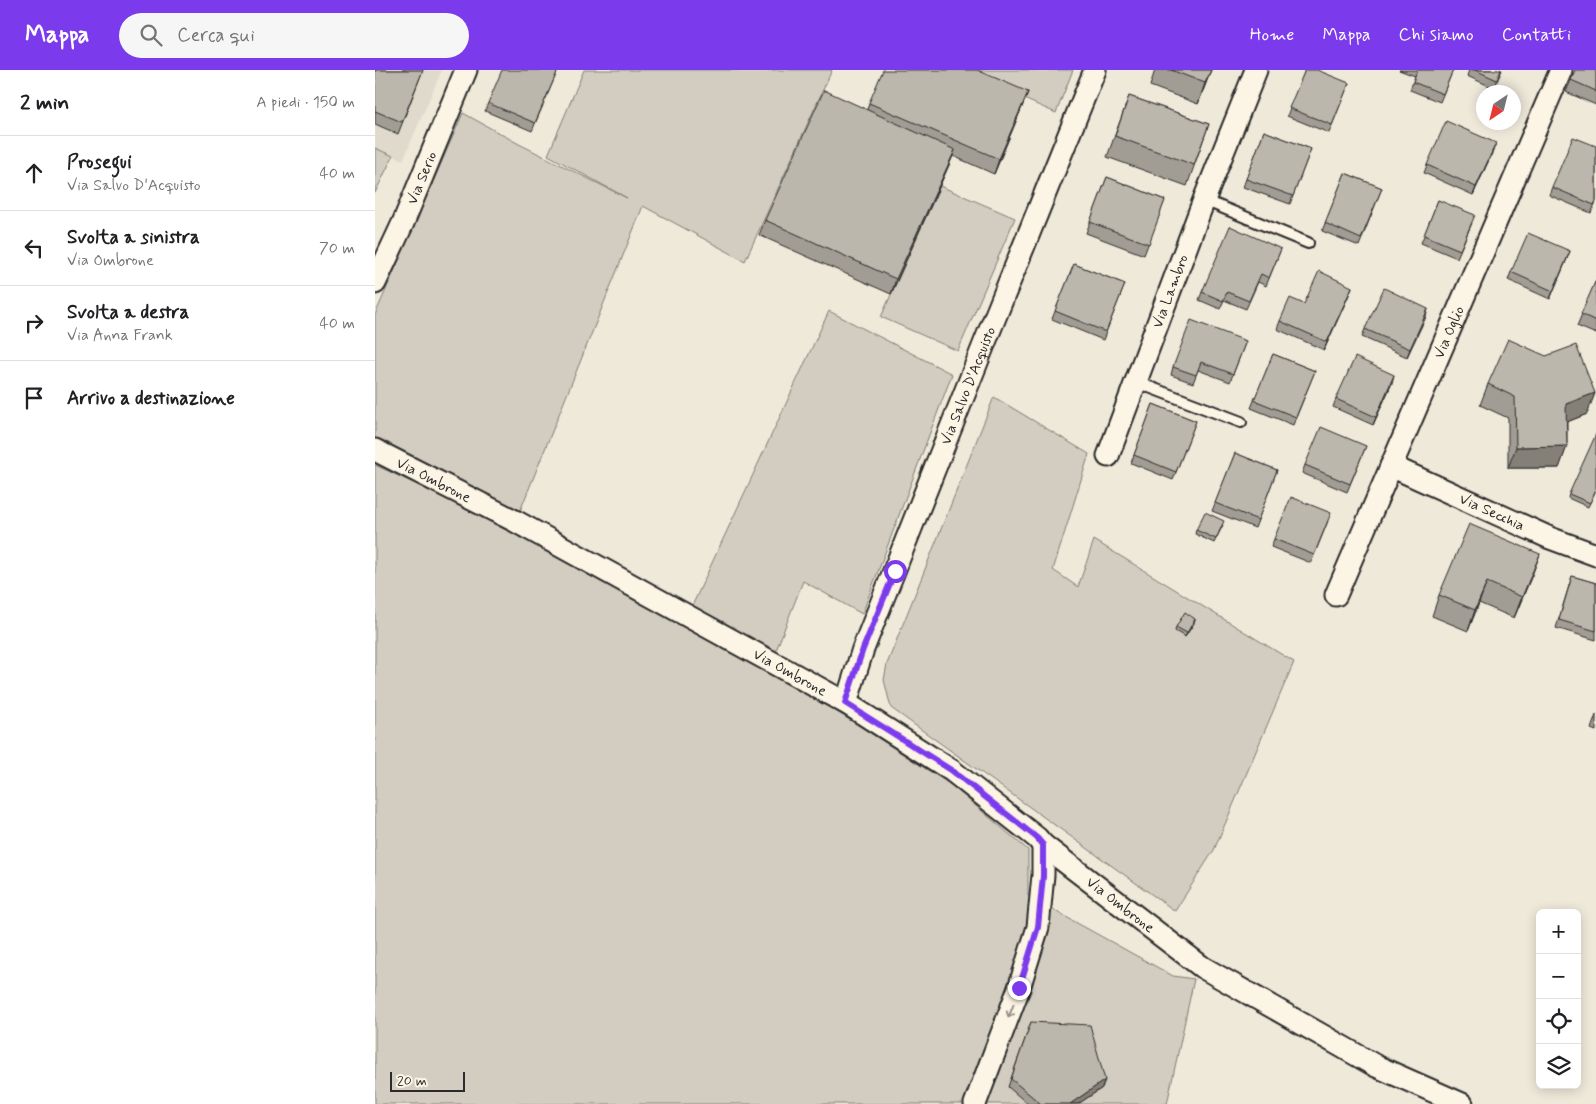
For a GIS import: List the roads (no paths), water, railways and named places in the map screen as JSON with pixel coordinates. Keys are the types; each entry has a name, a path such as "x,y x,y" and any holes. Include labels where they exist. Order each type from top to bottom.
{"street":[{"name":"Via Serio","path":"375,283 403,223 466,70"},
{"name":"Via Salvo D'Acquisto","path":"845,703 863,649 1095,70"},
{"name":"Via Lambro","path":"1108,456 1256,70"},
{"name":"Via Oglio","path":"1336,595 1561,70"},
{"name":"Via Ombrone","path":"375,450 515,521 845,703 951,770 1037,838 1043,845 1202,967 1376,1066 1462,1104"},
{"name":"Via Secchia","path":"1391,466 1541,534 1596,555"},
{"path":"975,1104 1019,988 1038,927 1043,876 1043,845"}],"lane":[{"path":"1205,200 1308,243"},
{"path":"1136,382 1241,422"}]}
